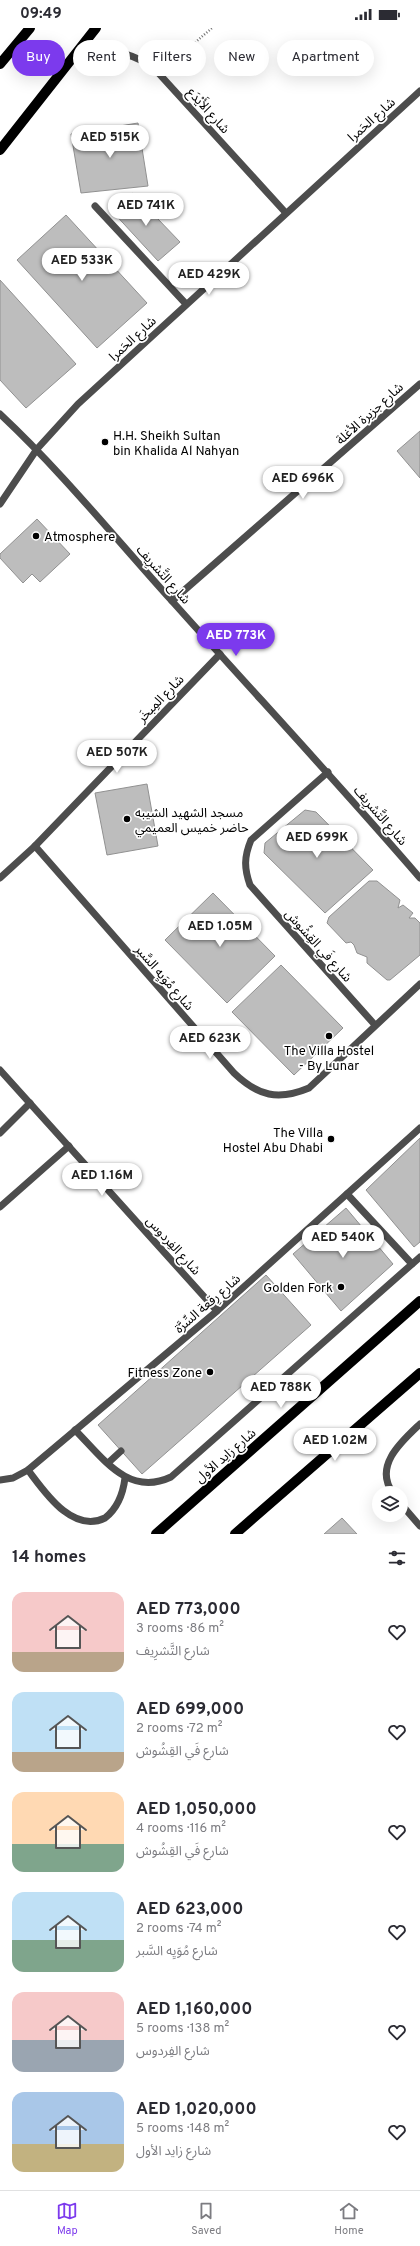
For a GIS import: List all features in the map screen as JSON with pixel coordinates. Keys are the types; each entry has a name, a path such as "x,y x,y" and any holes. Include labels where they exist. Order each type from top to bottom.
{"main road":[{"path":"0,64 30,28"},
{"path":"86,40 96,28"},
{"path":"0,150 73,56"},
{"name":"شارع زايد الأول","path":"156,1534 420,1301"},
{"path":"235,1534 420,1373"}],"street":[{"name":"شارع الأَيْدَع","path":"163,76 285,212"},
{"name":"شارع الحَمرا","path":"0,504 37,449 78,404 285,212 420,90"},
{"path":"95,206 186,304"},
{"name":"شارع جزيرة الأغلة","path":"172,601 420,384"},
{"name":"شارع التَّشرِيف","path":"0,414 37,449 172,601 328,772 420,878"},
{"name":"شارع المِبخَر","path":"0,878 35,846 220,654"},
{"name":"شارع فَي القِشُوش","path":"328,772 251,840 245,854 245,870 250,885 375,1025"},
{"name":"شارع مُوَيِه السَّبر","path":"35,846 234,1073 246,1085 260,1092 277,1096 293,1094 309,1088 420,984"},
{"name":"شارع الفِردوس","path":"0,1070 218,1311"},
{"path":"0,1133 30,1104"},
{"name":"شارع رِقعة السِّرَّة","path":"0,1480 13,1478 28,1470 218,1311 420,1128"},
{"path":"0,1207 69,1146"},
{"path":"347,1194 412,1264"},
{"path":"75,1430 124,1478 149,1484 160,1482 171,1477 420,1257"},
{"path":"390,1486 387,1477 388,1464 392,1452 420,1424"},
{"path":"108,1462 121,1451"},
{"path":"28,1470 59,1511 73,1522 81,1524 92,1524 102,1520 110,1514 121,1497 124,1478"},
{"path":"408,1512 420,1526"}],"path":[{"path":"198,40 212,28"}],"building":[{"path":"138,123 148,186 81,193 71,134"},
{"path":"133,193 180,242 158,261 112,211"},
{"path":"66,215 147,303 97,348 17,260"},
{"path":"0,280 76,364 26,408 0,380"},
{"path":"420,431 420,478 397,451"},
{"name":"Atmosphere","path":"37,519 70,554 40,582 32,574 23,583 0,558 0,554"},
{"name":"مسجد الشهيد الشيبه حاضر خميس العميمي","path":"147,784 158,846 107,855 95,793"},
{"path":"305,810 316,812 373,870 325,913 264,853 265,843"},
{"path":"369,881 377,881 400,900 398,908 403,905 413,913 409,918 415,918 420,923 420,955 390,980 387,980 367,963 367,957 357,953 351,942 346,943 327,923 329,917"},
{"path":"213,893 275,956 227,1003 165,940"},
{"path":"281,965 343,1028 294,1075 232,1012"},
{"path":"420,1138 420,1242 414,1247 366,1190"},
{"path":"346,1208 393,1264 341,1311 293,1254"},
{"path":"266,1275 311,1325 142,1474 98,1425"},
{"path":"342,1518 357,1534 324,1534"}],"place":[{"name":"H.H. Sheikh Sultan bin Khalida Al Nahyan","path":"105,442"},
{"name":"Atmosphere","path":"36,536"},
{"name":"مسجد الشهيد الشيبه حاضر خميس العميمي","path":"127,819"},
{"name":"The Villa Hostel - By Lunar","path":"329,1036"},
{"name":"The Villa Hostel Abu Dhabi","path":"331,1139"},
{"name":"Golden Fork","path":"341,1287"},
{"name":"Fitness Zone","path":"210,1372"}]}
